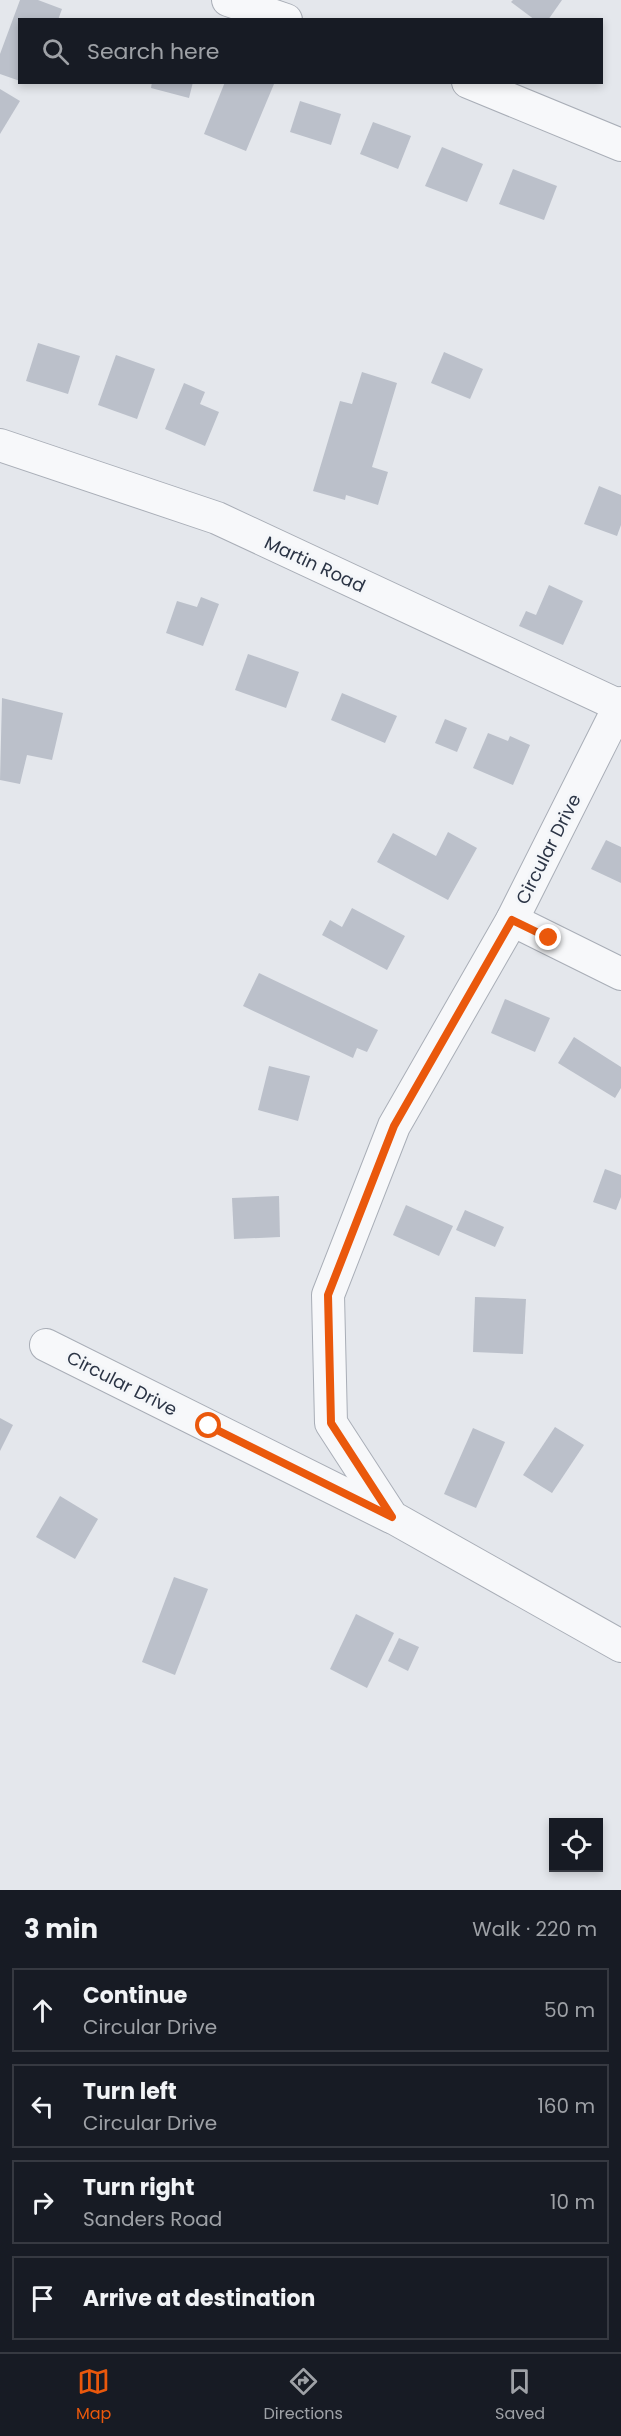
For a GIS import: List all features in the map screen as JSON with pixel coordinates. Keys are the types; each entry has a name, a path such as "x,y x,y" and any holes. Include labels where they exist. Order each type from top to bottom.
{"street":[{"path":"228,0 280,18"},
{"path":"473,84 621,146"},
{"name":"Martin Road","path":"0,446 217,518 620,705"},
{"name":"Circular Drive","path":"392,1517 331,1423 328,1295 394,1126 512,920 620,705"},
{"path":"512,920 621,974"},
{"name":"Circular Drive","path":"46,1345 392,1517 621,1646"}],"building":[{"path":"20,0 38,0 62,9 59,18 18,18 18,80 0,74 0,54"},
{"path":"513,0 562,0 549,18 532,18 511,2"},
{"path":"152,84 192,84 189,98 151,88"},
{"path":"224,84 274,84 246,151 204,134"},
{"path":"0,89 20,101 0,134"},
{"path":"300,101 341,114 331,145 290,132"},
{"path":"373,122 411,136 398,169 360,154"},
{"path":"442,147 483,164 467,202 425,186"},
{"path":"513,169 557,186 544,220 499,204"},
{"path":"38,343 80,356 68,394 26,381"},
{"path":"444,352 483,369 470,399 431,383"},
{"path":"116,355 155,369 137,419 98,405"},
{"path":"362,372 397,383 372,467 388,472 378,505 346,495 345,500 313,491 340,401 352,404"},
{"path":"184,383 205,392 200,404 219,412 205,446 165,429"},
{"path":"599,486 621,495 621,525 617,536 584,524"},
{"path":"549,585 583,601 563,645 519,626 526,611 536,615"},
{"path":"201,597 219,604 203,646 166,633 177,601 197,607"},
{"path":"248,654 299,672 286,708 235,690"},
{"path":"342,693 397,716 385,743 331,720"},
{"path":"2,698 63,713 52,760 27,755 20,784 0,780"},
{"path":"445,719 467,728 457,752 435,743"},
{"path":"488,733 508,741 510,736 530,745 513,785 473,768"},
{"path":"448,832 477,848 448,900 377,862 393,833 436,856"},
{"path":"606,840 621,847 621,883 591,869"},
{"path":"352,908 405,936 387,970 322,935 330,920 342,927"},
{"path":"259,973 378,1030 367,1052 357,1048 353,1058 243,1006"},
{"path":"505,999 550,1018 535,1052 491,1033"},
{"path":"574,1037 621,1067 621,1088 615,1098 558,1063"},
{"path":"269,1066 310,1076 298,1121 258,1110"},
{"path":"605,1169 621,1175 621,1197 616,1210 593,1202"},
{"path":"279,1196 280,1237 234,1239 232,1198"},
{"path":"406,1205 453,1226 439,1256 393,1235"},
{"path":"465,1210 504,1227 495,1247 456,1230"},
{"path":"475,1297 526,1299 523,1354 473,1352"},
{"path":"0,1418 13,1425 0,1451"},
{"path":"555,1427 584,1445 552,1493 523,1475"},
{"path":"473,1428 505,1442 476,1508 444,1494"},
{"path":"60,1496 98,1519 75,1559 36,1537"},
{"path":"174,1577 208,1589 175,1675 142,1662"},
{"path":"356,1614 394,1633 367,1688 330,1669"},
{"path":"399,1638 419,1647 408,1671 388,1661"}],"route":[{"path":"209,1426 392,1517 331,1423 328,1295 394,1126 512,920 549,938"}]}
